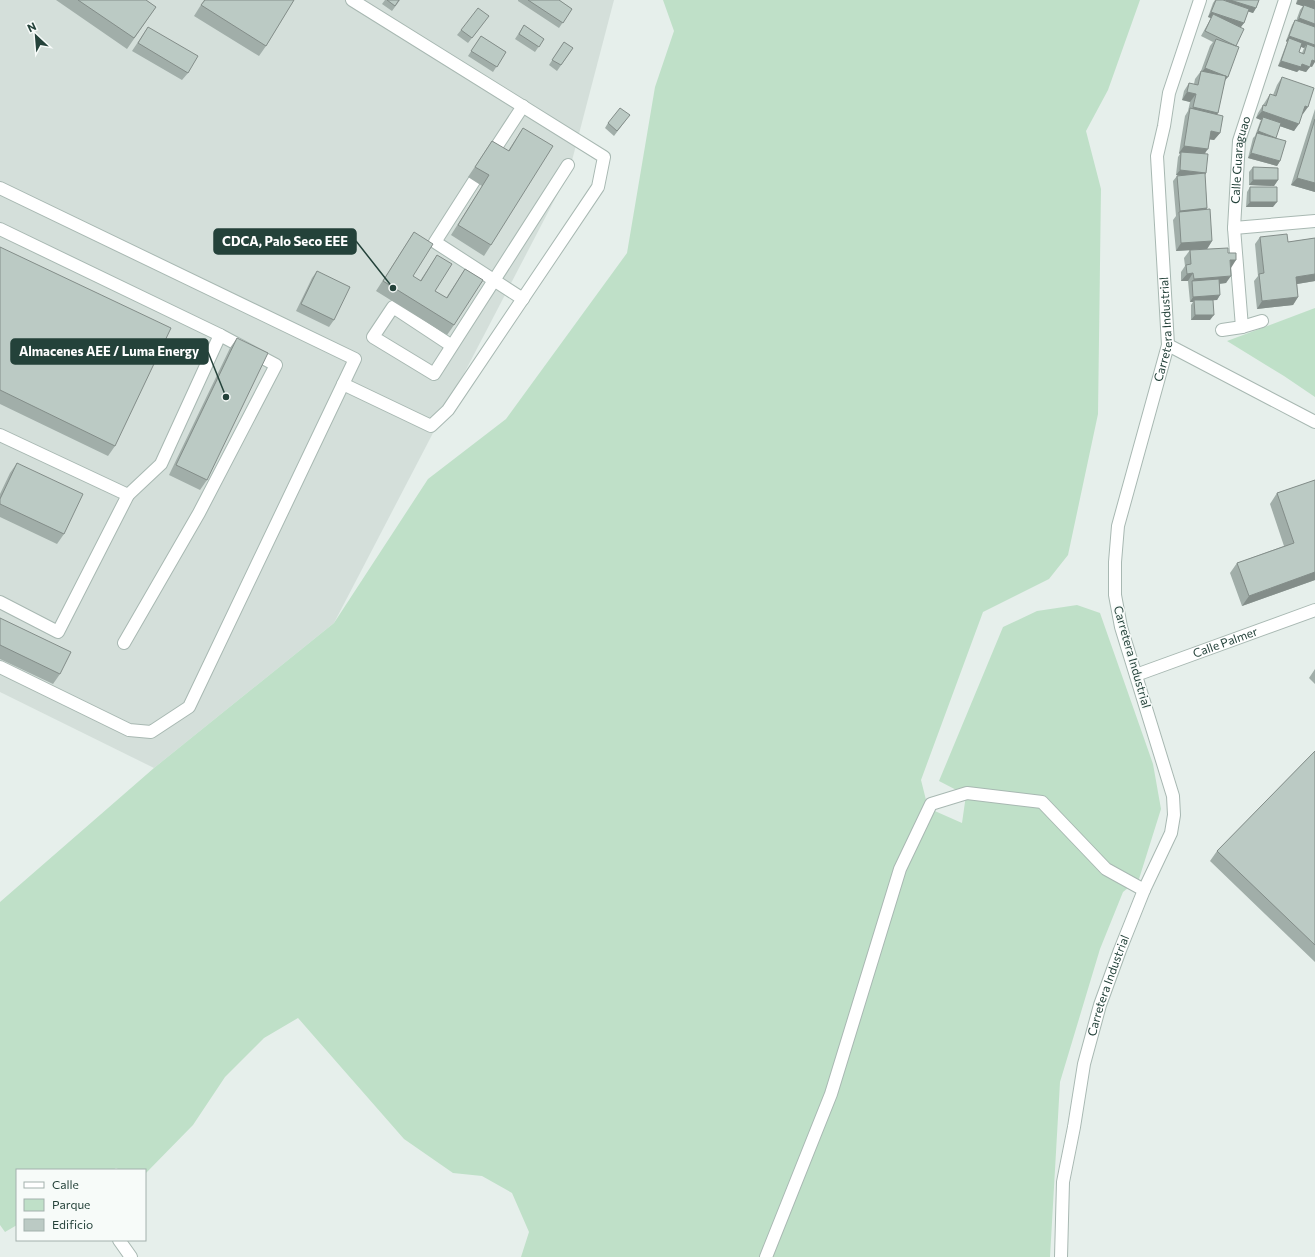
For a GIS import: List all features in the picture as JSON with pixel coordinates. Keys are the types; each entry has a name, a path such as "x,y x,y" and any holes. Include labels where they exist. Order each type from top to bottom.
{"street":[{"path":"343,384 432,426 448,410 598,187 604,157 352,0"},
{"name":"Carretera Industrial","path":"1061,1257 1063,1182 1084,1064 1100,1005 1144,890 1171,833 1174,815 1173,796 1121,627 1115,595 1115,562 1118,526 1168,345 1157,156 1164,126 1169,93 1200,0"},
{"name":"Calle Guaraguao","path":"1242,326 1234,228 1240,141 1285,0"},
{"path":"491,155 523,106"},
{"path":"452,346 393,307 373,336 434,374 452,346 493,280 568,165"},
{"path":"474,181 435,242 523,299"},
{"path":"0,188 355,359 189,707 151,732 129,730 0,667"},
{"path":"1234,228 1315,221"},
{"path":"0,229 220,335 276,365 200,513 124,643"},
{"path":"1222,330 1262,321"},
{"path":"0,602 58,632 128,495 161,464 220,335"},
{"path":"1168,345 1315,422"},
{"path":"0,435 128,495"},
{"name":"Calle Palmer","path":"1136,675 1315,610"},
{"path":"766,1257 831,1094 900,869 931,804 967,793 1042,802 1106,869 1144,890"},
{"path":"120,1241 131,1257"}],"shaded area":[{"path":"0,0 614,0 569,172 334,623 154,768 0,692"}],"green space":[{"path":"663,0 1140,0 1108,90 1086,131 1101,189 1098,414 1068,555 1049,579 983,612 921,780 928,808 962,823 966,795 939,781 1003,627 1037,611 1077,605 1100,613 1153,764 1161,809 1139,879 1123,892 1100,949 1060,1082 1050,1257 521,1257 529,1232 512,1193 482,1176 453,1173 404,1139 298,1018 264,1038 225,1077 193,1125 146,1173 146,1169 116,1168 16,1169 16,1226 5,1232 0,1225 0,902 154,768 334,623 428,479 506,419 627,253 655,87 674,31"},
{"path":"1315,308 1315,397 1227,341"}],"building":[{"path":"78,0 146,0 156,7 134,38"},
{"path":"205,0 294,0 266,46 201,5"},
{"path":"387,0 399,0 395,6"},
{"path":"528,0 559,0 572,9 563,23"},
{"path":"1216,0 1223,0 1249,9 1244,23 1211,12"},
{"path":"1230,0 1259,0 1256,8"},
{"path":"1304,5 1315,9 1315,24 1299,18"},
{"path":"478,8 489,16 472,38 461,30"},
{"path":"1213,14 1244,29 1236,46 1205,31"},
{"path":"1295,20 1315,27 1315,45 1289,36"},
{"path":"524,25 544,39 539,47 519,34"},
{"path":"148,27 198,56 188,73 138,43"},
{"path":"481,36 506,52 497,67 471,51"},
{"path":"1289,38 1302,43 1299,52 1304,54 1307,44 1315,47 1315,61 1312,60 1310,67 1302,64 1301,67 1281,61"},
{"path":"1216,39 1239,47 1228,77 1205,68"},
{"path":"564,42 573,48 561,65 552,60"},
{"path":"1201,71 1226,76 1218,113 1193,107 1196,94 1187,92 1189,83 1198,85"},
{"path":"1282,77 1314,88 1308,107 1305,106 1299,124 1262,111 1263,105 1266,106 1270,94 1276,96"},
{"path":"620,108 630,115 617,131 608,123"},
{"path":"1190,108 1223,116 1220,133 1211,131 1208,149 1184,146"},
{"path":"1263,117 1281,123 1276,138 1258,131"},
{"path":"1315,119 1315,183 1297,178"},
{"path":"523,128 553,146 491,245 458,225 489,175 475,167 492,141 509,151"},
{"path":"1257,133 1286,141 1280,161 1251,153"},
{"path":"1181,152 1208,154 1206,173 1180,170"},
{"path":"1253,167 1278,168 1278,180 1253,180"},
{"path":"1205,173 1207,208 1180,211 1177,176"},
{"path":"1250,187 1277,187 1277,202 1250,202"},
{"path":"1210,209 1212,241 1181,243 1179,212"},
{"path":"414,232 433,244 413,276 421,281 437,255 452,264 435,291 447,298 465,269 483,280 454,325 383,281"},
{"path":"1287,234 1288,242 1315,238 1315,274 1296,277 1298,297 1262,301 1259,274 1264,273 1260,237"},
{"path":"0,247 171,328 115,446 0,390"},
{"path":"1228,248 1228,253 1236,253 1236,260 1230,260 1231,276 1194,279 1193,273 1187,274 1186,265 1191,264 1190,250"},
{"path":"317,271 350,287 334,320 301,304"},
{"path":"1219,279 1220,295 1193,297 1192,281"},
{"path":"1194,300 1213,300 1214,315 1195,315"},
{"path":"237,338 268,353 207,480 176,465"},
{"path":"17,463 83,494 64,534 0,504 0,499"},
{"path":"1315,480 1315,572 1249,596 1237,563 1294,543 1277,493"},
{"path":"0,618 71,652 60,674 0,645"},
{"path":"1315,751 1315,945 1217,851"}],"place":[{"name":"CDCA, Palo Seco EEE","path":"393,288"},
{"name":"Almacenes AEE / Luma Energy","path":"226,397"}]}
